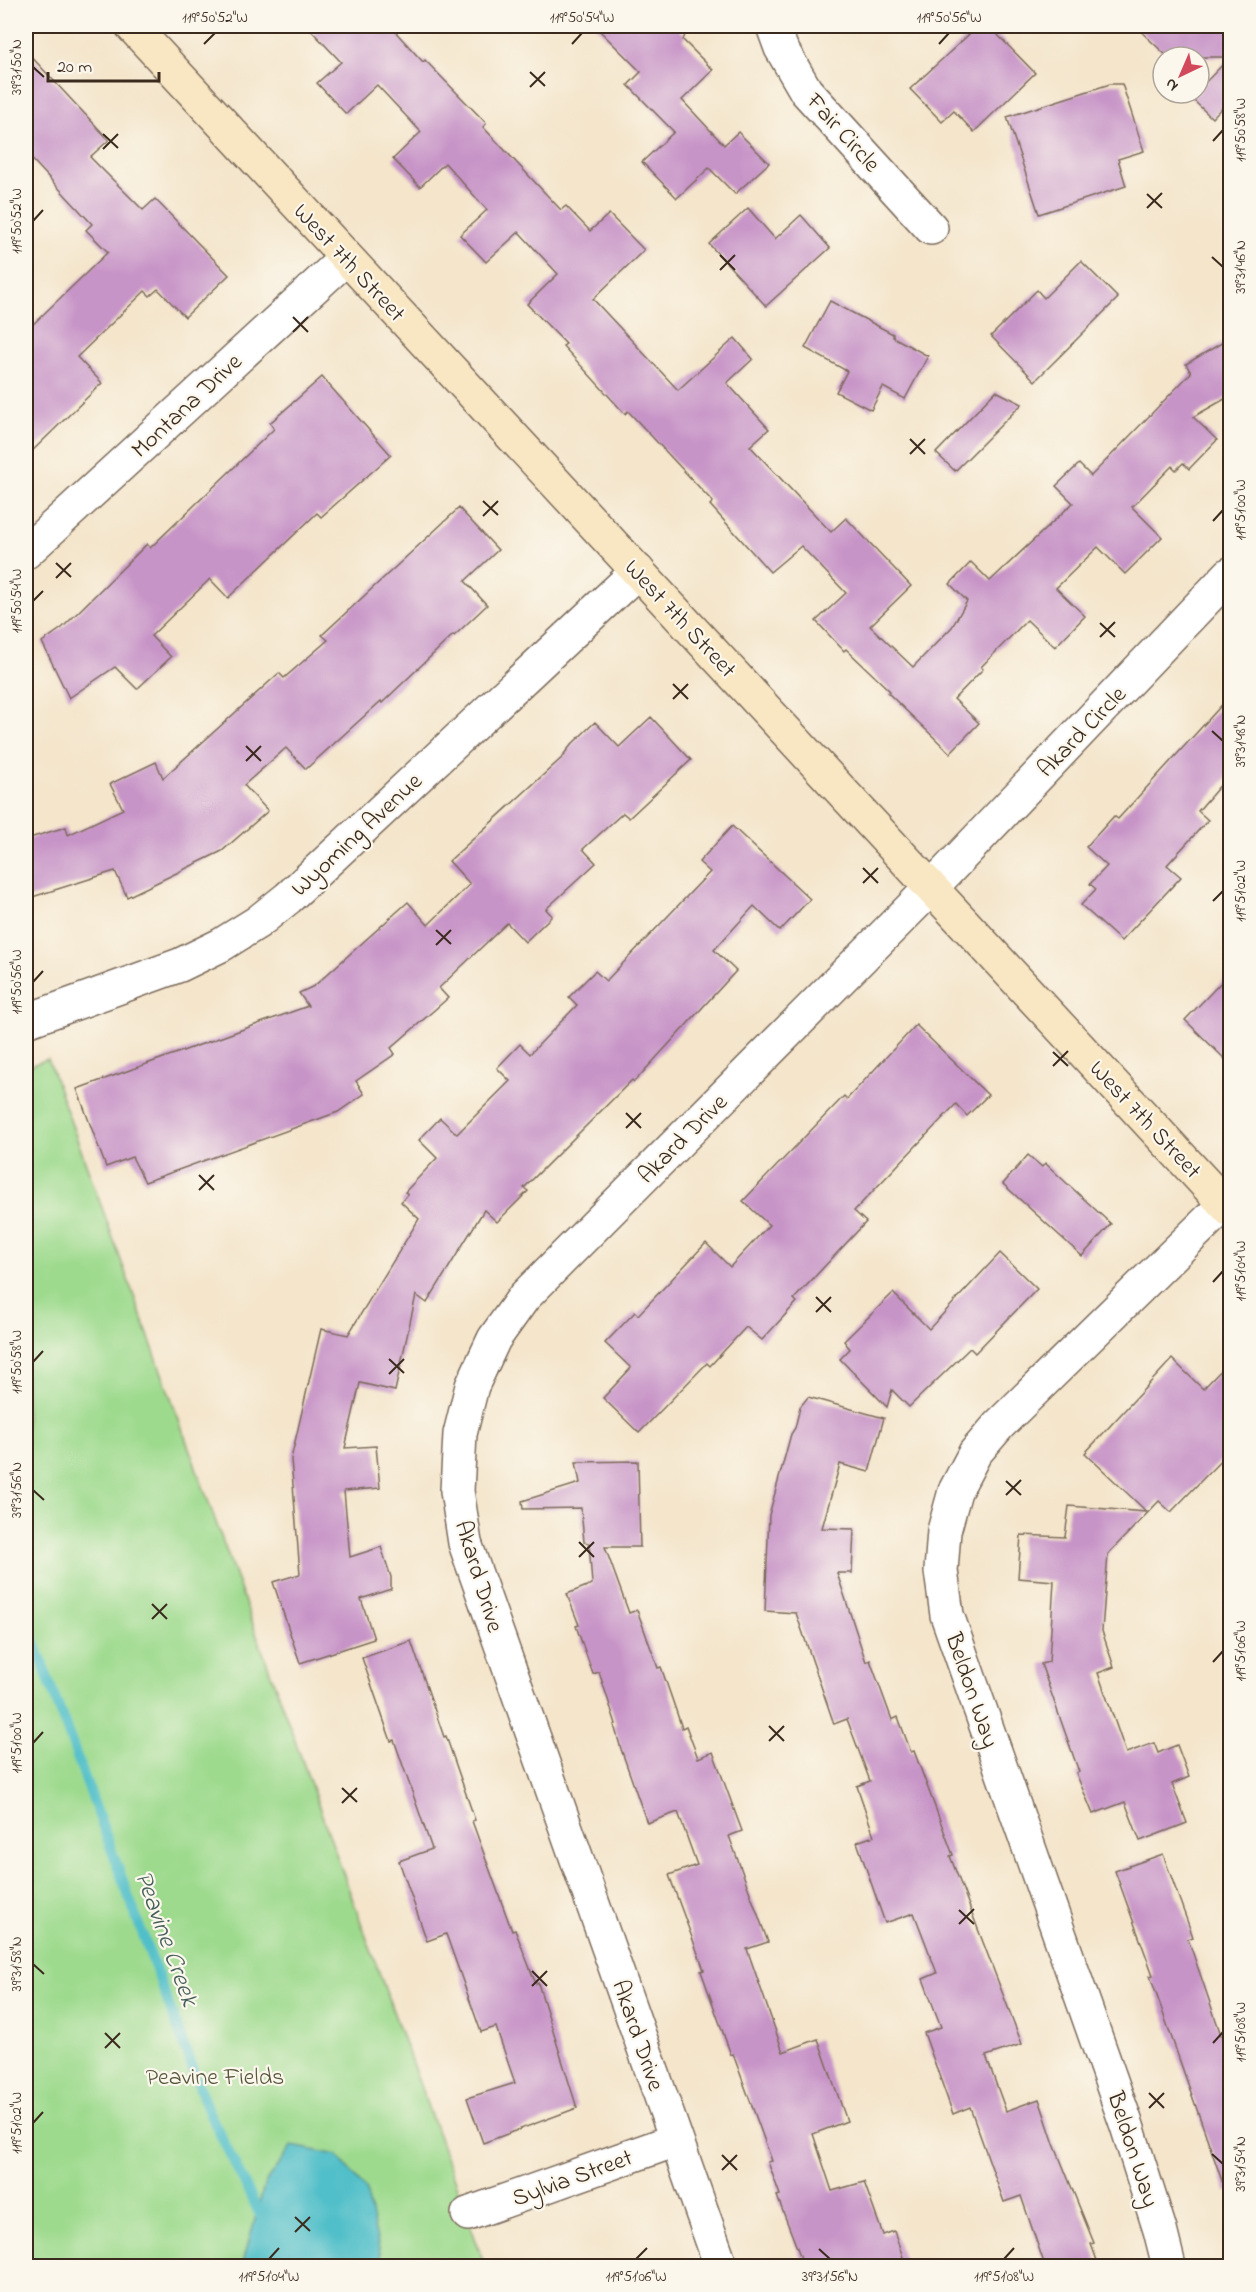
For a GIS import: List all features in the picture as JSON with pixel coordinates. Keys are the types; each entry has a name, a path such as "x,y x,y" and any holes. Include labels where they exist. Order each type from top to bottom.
{"main road":[{"name":"West 7th Street","path":"132,26 1229,1205"}],"street":[{"name":"Fair Circle","path":"772,26 781,48 806,91 931,228"},
{"name":"Montana Drive","path":"26,552 346,258"},
{"name":"Wyoming Avenue","path":"26,1022 180,965 221,945 258,922 288,898 638,571"},
{"name":"Akard Circle","path":"932,888 1230,574"},
{"name":"Akard Drive","path":"721,2266 465,1543 457,1491 460,1434 472,1386 494,1338 524,1297 932,888"},
{"name":"Beldon Way","path":"1169,2266 1127,2126 947,1615 941,1571 944,1531 955,1491 975,1453 999,1425 1229,1205"},
{"name":"Sylvia Street","path":"468,2214 676,2140"}],"green space":[{"name":"Peavine Fields","path":"48,1059 485,2266 26,2266 26,1067"}],"water":[{"path":"292,2146 337,2155 366,2190 383,2266 242,2266 265,2183"}],"building":[{"path":"307,26 390,26 423,62 425,60 485,122 483,127 561,210 566,206 590,231 609,214 644,250 593,299 678,390 735,338 753,359 727,383 769,429 750,446 831,532 846,518 911,586 870,626 913,667 952,627 967,601 950,584 971,562 990,581 1073,503 1056,486 1079,464 1091,476 1191,373 1186,364 1230,338 1230,396 1193,417 1217,440 1189,469 1183,463 1176,470 1172,466 1132,507 1162,537 1125,574 1098,547 1056,588 1085,616 1055,647 1027,620 981,667 983,669 954,699 979,723 950,753 888,693 890,691 846,649 844,651 816,621 846,593 801,546 770,572 710,505 713,502 628,411 625,414 563,346 566,344 527,304 558,274 519,232 486,262 460,235 487,210 445,163 420,187 393,159 421,132 377,85 346,114 317,83 341,62"},
{"path":"595,26 675,26 685,35 683,40 713,70 682,100 724,145 738,132 769,163 735,194 709,168 677,198 642,162 674,132 628,85 641,72"},
{"path":"978,26 989,26 1035,73 974,132 954,111 942,122 910,89"},
{"path":"1135,26 1230,26 1230,57 1211,57 1211,45 1155,45"},
{"path":"26,51 109,140 90,157 143,210 155,199 229,275 185,317 158,289 150,296 145,291 77,357 102,383 26,457 26,331 108,252 86,230 92,224 26,153"},
{"path":"1230,57 1230,99 1212,118 1198,105 1211,105 1211,77"},
{"path":"1110,84 1122,84 1144,151 1118,159 1126,186 1039,214 1007,117"},
{"path":"748,208 775,239 801,215 830,248 766,306 709,244"},
{"path":"1081,261 1118,298 1035,381 991,336 1037,290 1044,298"},
{"path":"830,301 893,334 893,337 928,356 905,399 883,387 871,410 836,392 847,371 805,348"},
{"path":"322,377 391,455 321,517 317,513 228,598 210,579 151,636 171,657 137,689 115,667 69,698 42,642 62,628 147,544 150,548 274,429 270,423"},
{"path":"996,391 1022,404 955,471 936,453"},
{"path":"459,508 498,550 465,581 487,605 382,703 381,701 306,769 286,748 244,785 268,811 222,851 127,897 115,871 26,899 26,839 66,827 68,835 123,809 110,784 156,762 163,778 279,673 284,678 328,640 322,635"},
{"path":"1230,696 1230,774 1198,811 1208,820 1167,865 1181,877 1121,941 1081,905 1096,889 1090,884 1107,866 1086,847 1114,816 1118,819"},
{"path":"651,717 691,760 629,818 623,813 583,849 596,863 546,909 552,916 525,942 507,923 439,988 448,998 391,1048 395,1054 356,1081 364,1094 338,1112 145,1182 132,1157 106,1167 77,1089 308,1006 299,993 314,986 408,902 428,925 470,884 449,861 565,755 572,744 595,722 619,747"},
{"path":"732,826 810,899 780,931 754,906 714,950 736,971 634,1082 632,1080 524,1188 528,1191 497,1222 484,1210 427,1303 416,1295 395,1391 360,1383 345,1448 376,1446 380,1488 344,1491 350,1557 381,1547 391,1577 391,1589 361,1599 374,1639 300,1663 273,1582 300,1574 291,1459 321,1329 348,1335 419,1219 401,1202 408,1194 405,1192 437,1158 419,1140 440,1118 457,1134 510,1081 497,1068 520,1044 530,1054 577,1005 569,997 595,971 606,981 710,872 699,862"},
{"path":"1230,973 1230,1064 1185,1020"},
{"path":"916,1025 988,1095 967,1116 956,1104 854,1211 866,1222 794,1299 797,1302 762,1340 746,1327 710,1366 707,1363 639,1433 603,1398 631,1368 605,1343 635,1312 638,1315 706,1243 730,1267 769,1225 743,1201 844,1096 847,1099"},
{"path":"1028,1155 1042,1167 1045,1163 1111,1224 1082,1256 1003,1184"},
{"path":"1000,1253 1037,1289 975,1353 970,1348 909,1407 892,1390 887,1407 840,1359 850,1349 844,1341 893,1293 929,1329"},
{"path":"1172,1359 1203,1389 1230,1361 1230,1451 1171,1512 1159,1501 1108,1554 1102,1631 1114,1667 1098,1673 1126,1753 1154,1743 1158,1753 1177,1745 1189,1777 1172,1784 1187,1823 1140,1841 1125,1802 1093,1814 1076,1773 1079,1772 1041,1664 1049,1662 1054,1581 1018,1578 1021,1535 1065,1537 1069,1506 1147,1512 1085,1453"},
{"path":"808,1397 884,1418 869,1472 840,1464 822,1528 854,1529 852,1573 837,1573 866,1662 870,1660 892,1720 898,1717 911,1752 914,1751 953,1855 950,1856 1022,2044 986,2056 1006,2111 1039,2099 1054,2144 1094,2243 1091,2244 1099,2266 1045,2266 1021,2196 1004,2202 970,2107 953,2114 924,2033 941,2027 923,1979 937,1973 914,1913 885,1923 857,1842 874,1836 857,1786 870,1781 847,1719 834,1724 796,1613 765,1611 769,1515 791,1434 795,1428 800,1407"},
{"path":"638,1461 640,1547 605,1547 629,1613 637,1610 658,1668 661,1667 682,1728 686,1726 698,1758 713,1752 742,1831 729,1836 768,1942 747,1949 783,2052 818,2039 847,2121 813,2134 832,2191 864,2182 883,2235 894,2231 906,2266 804,2266 777,2196 780,2195 768,2162 772,2161 733,2054 731,2055 701,1971 704,1970 669,1875 697,1865 678,1812 647,1823 621,1749 614,1725 616,1724 599,1672 593,1674 576,1626 579,1625 567,1594 592,1584 589,1543 584,1542 581,1508 523,1509 522,1501 580,1483 576,1462"},
{"path":"411,1641 444,1737 446,1736 475,1820 472,1821 512,1931 515,1930 536,1984 538,1983 577,2108 483,2143 467,2098 515,2083 496,2027 481,2032 446,1934 427,1941 399,1861 432,1849 394,1740 391,1741 362,1658"},
{"path":"1163,1854 1193,1937 1188,1939 1230,2061 1230,2191 1226,2192 1150,1976 1153,1975 1115,1871"}],"waterway":[{"name":"Peavine Creek","path":"26,1619 207,2108 264,2223"}]}
